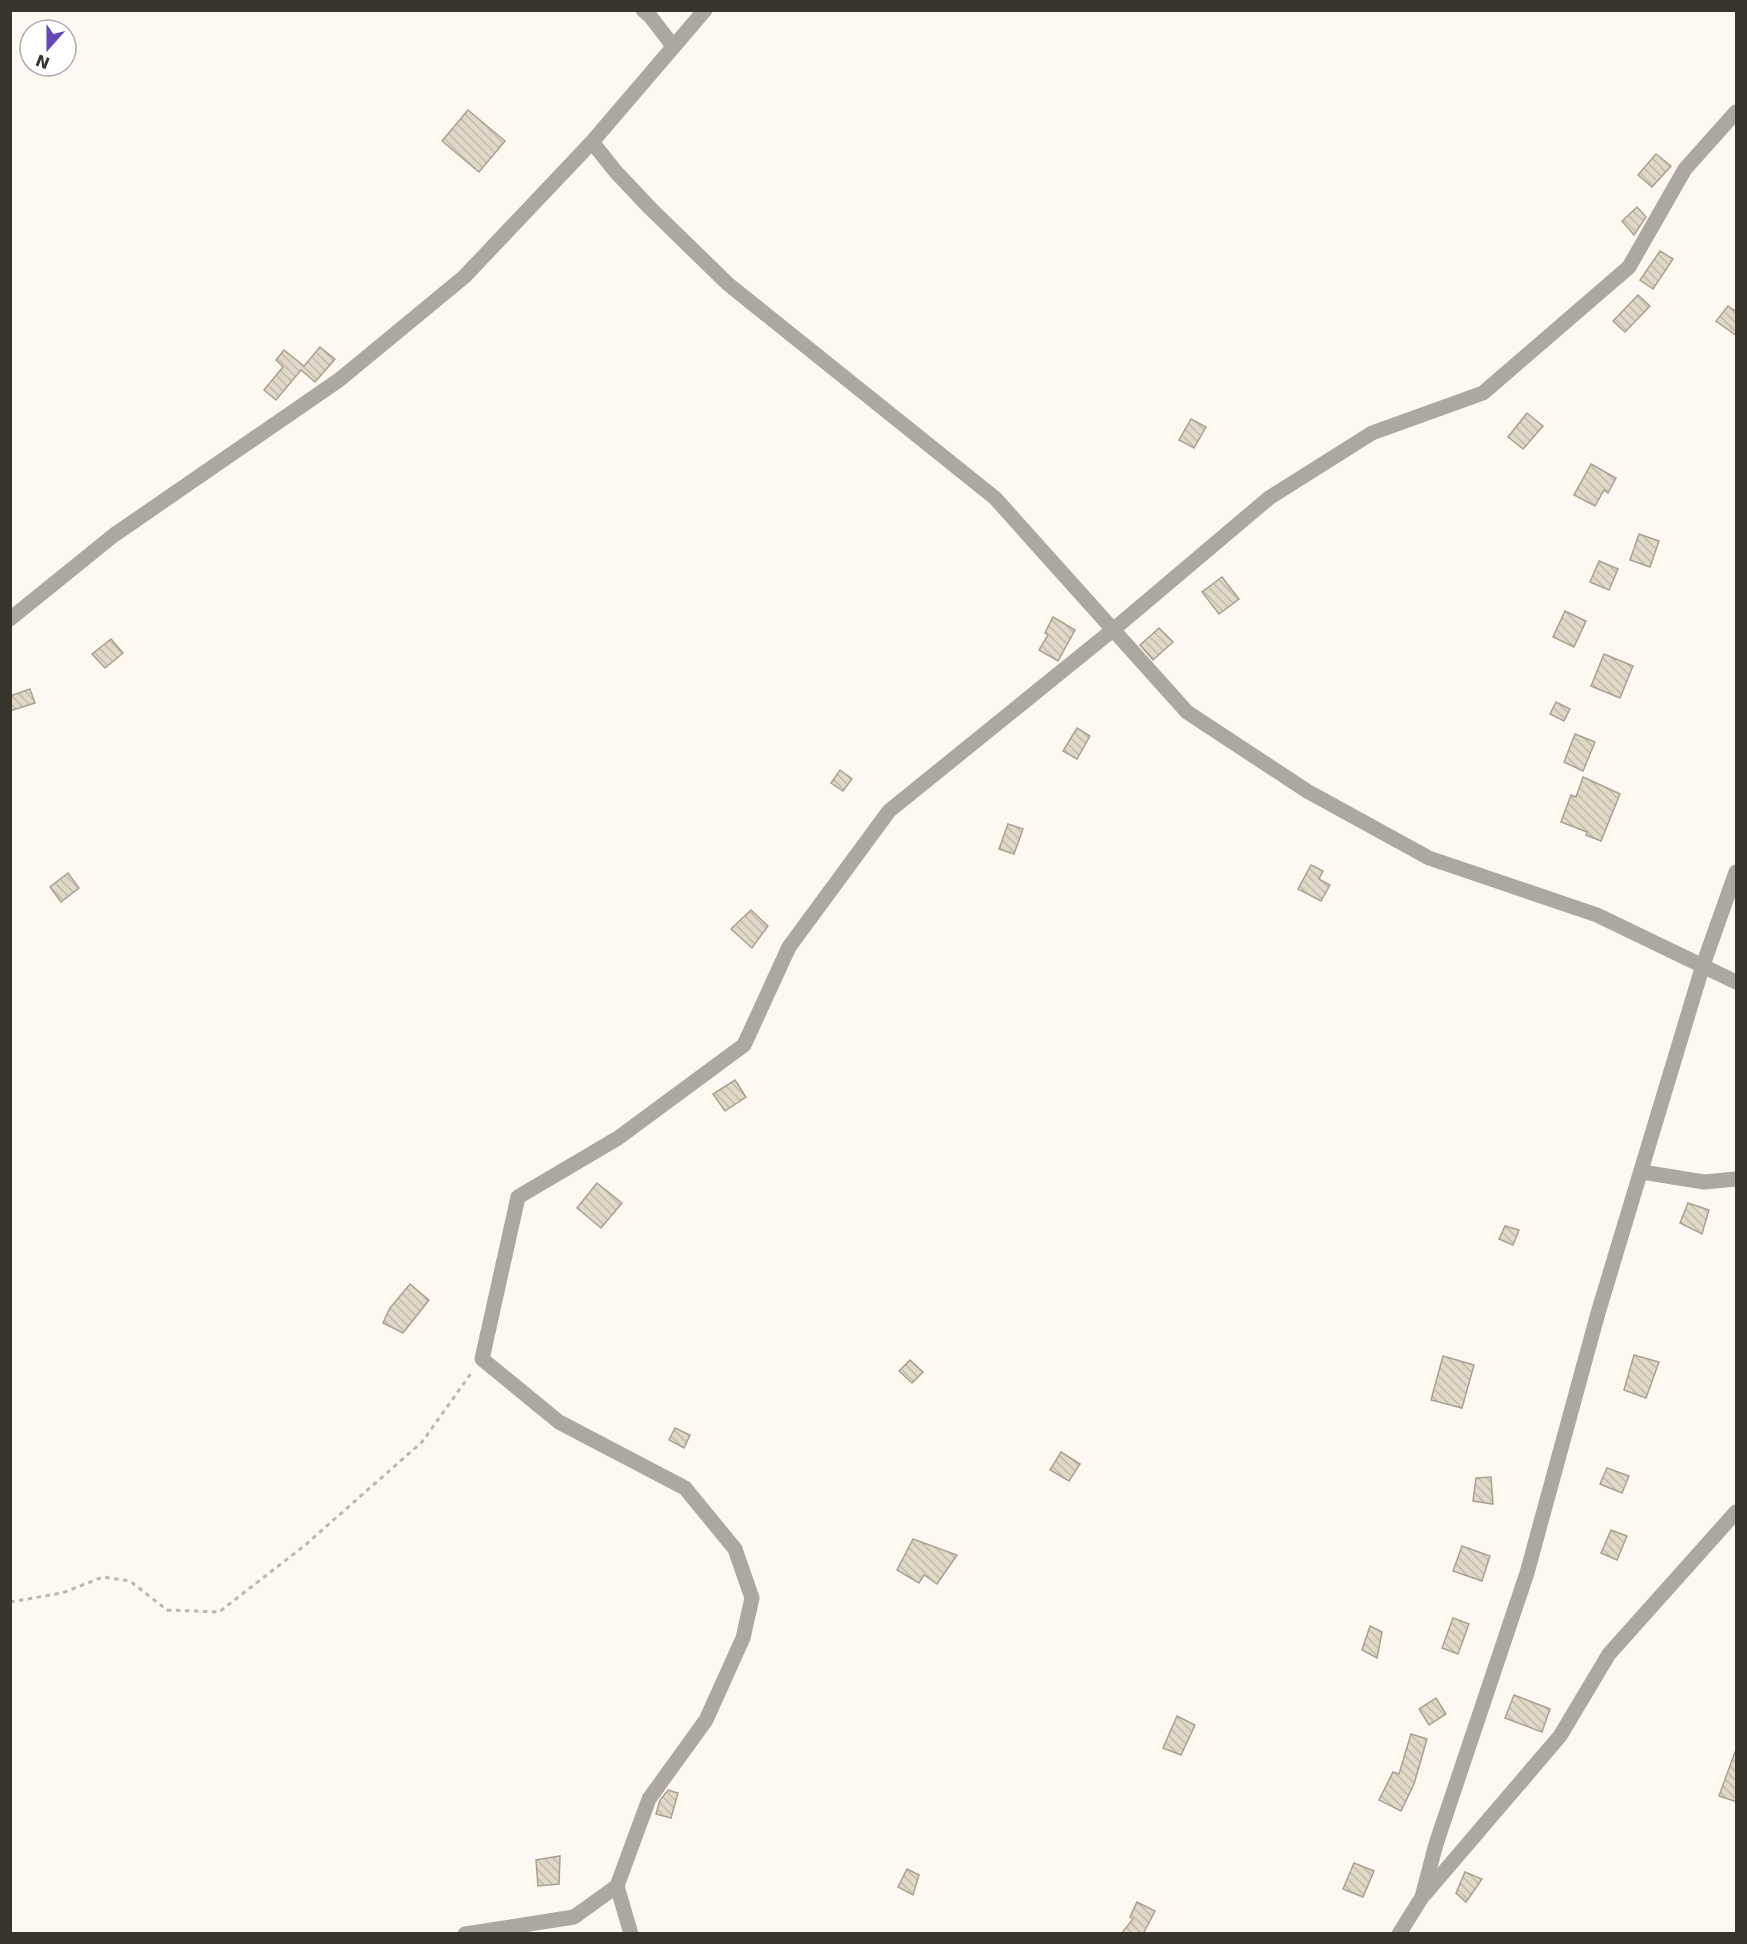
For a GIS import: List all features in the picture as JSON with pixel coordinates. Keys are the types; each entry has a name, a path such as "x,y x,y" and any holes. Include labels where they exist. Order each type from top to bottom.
{"street":[{"path":"643,10 673,46"},
{"path":"10,619 114,535 348,373 464,277 592,142 705,10"},
{"path":"465,1934 574,1917 617,1886 649,1799 706,1720 743,1638 752,1598 735,1549 685,1488 559,1422 482,1359 518,1197 618,1138 744,1046 789,947 889,811 1114,629 1269,498 1372,433 1483,393 1629,267 1685,169 1737,112"},
{"path":"592,142 650,208 728,284 995,498 1187,712 1307,791 1430,858 1597,915 1737,982"},
{"path":"1422,1897 1436,1844 1527,1573 1598,1313 1703,964 1737,872"},
{"path":"1642,1172 1704,1182 1737,1179"},
{"path":"1399,1934 1422,1897 1560,1736 1609,1654 1737,1512"},
{"path":"617,1886 631,1934"}],"path":[{"path":"10,1602 62,1593 103,1577 130,1581 167,1610 219,1612 304,1546 422,1442 482,1359"}],"building":[{"path":"468,110 505,141 479,172 442,141"},
{"path":"1656,154 1671,166 1652,187 1638,175"},
{"path":"1637,207 1646,217 1634,235 1622,221"},
{"path":"1660,251 1673,259 1653,289 1640,280"},
{"path":"1638,295 1650,306 1625,332 1613,321"},
{"path":"1728,306 1737,312 1737,336 1716,321"},
{"path":"320,347 335,359 315,382 301,370 276,400 264,390 283,367 276,360 284,350 304,366"},
{"path":"1527,413 1543,426 1523,449 1508,437"},
{"path":"1191,419 1206,427 1194,448 1179,440"},
{"path":"1591,464 1616,478 1608,493 1604,490 1595,506 1574,495"},
{"path":"1639,534 1659,541 1650,567 1630,560"},
{"path":"1599,561 1618,569 1609,590 1590,582"},
{"path":"1222,577 1239,599 1219,614 1202,592"},
{"path":"1565,611 1586,621 1574,647 1553,637"},
{"path":"1053,617 1075,630 1058,661 1039,650 1048,635 1045,633"},
{"path":"1159,628 1173,642 1153,660 1140,645"},
{"path":"111,639 123,653 105,668 92,654"},
{"path":"1604,654 1633,666 1620,698 1591,686"},
{"path":"30,689 35,703 10,711 10,696"},
{"path":"1556,702 1570,709 1564,721 1550,714"},
{"path":"1077,728 1090,736 1077,759 1063,751"},
{"path":"1575,734 1595,742 1583,771 1564,762"},
{"path":"840,770 852,779 843,791 831,783"},
{"path":"1583,777 1620,794 1601,841 1586,835 1587,832 1561,822 1571,795 1576,797"},
{"path":"1008,824 1023,829 1014,854 999,849"},
{"path":"1311,865 1323,871 1319,879 1330,885 1321,901 1298,889"},
{"path":"68,873 79,888 61,902 50,887"},
{"path":"751,910 768,926 752,948 731,929"},
{"path":"735,1080 746,1097 725,1111 713,1094"},
{"path":"597,1183 622,1203 601,1228 577,1208"},
{"path":"1688,1203 1709,1210 1702,1234 1680,1223"},
{"path":"1505,1226 1519,1230 1513,1245 1499,1239"},
{"path":"410,1284 429,1300 403,1333 383,1323 390,1308"},
{"path":"1634,1355 1659,1362 1646,1398 1624,1390"},
{"path":"1443,1356 1474,1365 1462,1408 1431,1400"},
{"path":"910,1360 923,1372 912,1383 899,1371"},
{"path":"675,1428 690,1435 684,1448 669,1440"},
{"path":"1061,1452 1080,1464 1069,1481 1050,1470"},
{"path":"1607,1468 1629,1476 1622,1493 1600,1484"},
{"path":"1491,1477 1493,1504 1473,1501 1476,1478"},
{"path":"1611,1530 1627,1536 1617,1560 1601,1553"},
{"path":"913,1539 957,1555 937,1584 924,1575 919,1583 897,1570"},
{"path":"1462,1546 1490,1556 1482,1581 1453,1571"},
{"path":"1453,1618 1469,1624 1458,1654 1442,1648"},
{"path":"1370,1626 1382,1632 1377,1658 1362,1650"},
{"path":"1514,1695 1550,1709 1542,1732 1505,1718"},
{"path":"1436,1698 1446,1714 1429,1725 1419,1709"},
{"path":"1177,1716 1195,1725 1181,1755 1163,1748"},
{"path":"1411,1734 1427,1739 1414,1784 1401,1811 1379,1800 1393,1772 1399,1774"},
{"path":"1735,1752 1737,1752 1737,1802 1719,1796"},
{"path":"668,1790 678,1793 671,1818 656,1814 660,1800"},
{"path":"560,1856 559,1884 538,1886 536,1860"},
{"path":"1354,1863 1374,1871 1363,1897 1343,1889"},
{"path":"907,1869 919,1875 913,1895 898,1887"},
{"path":"1465,1872 1482,1879 1466,1902 1456,1893"},
{"path":"1137,1902 1155,1911 1143,1934 1121,1934 1133,1919 1130,1917"}]}
